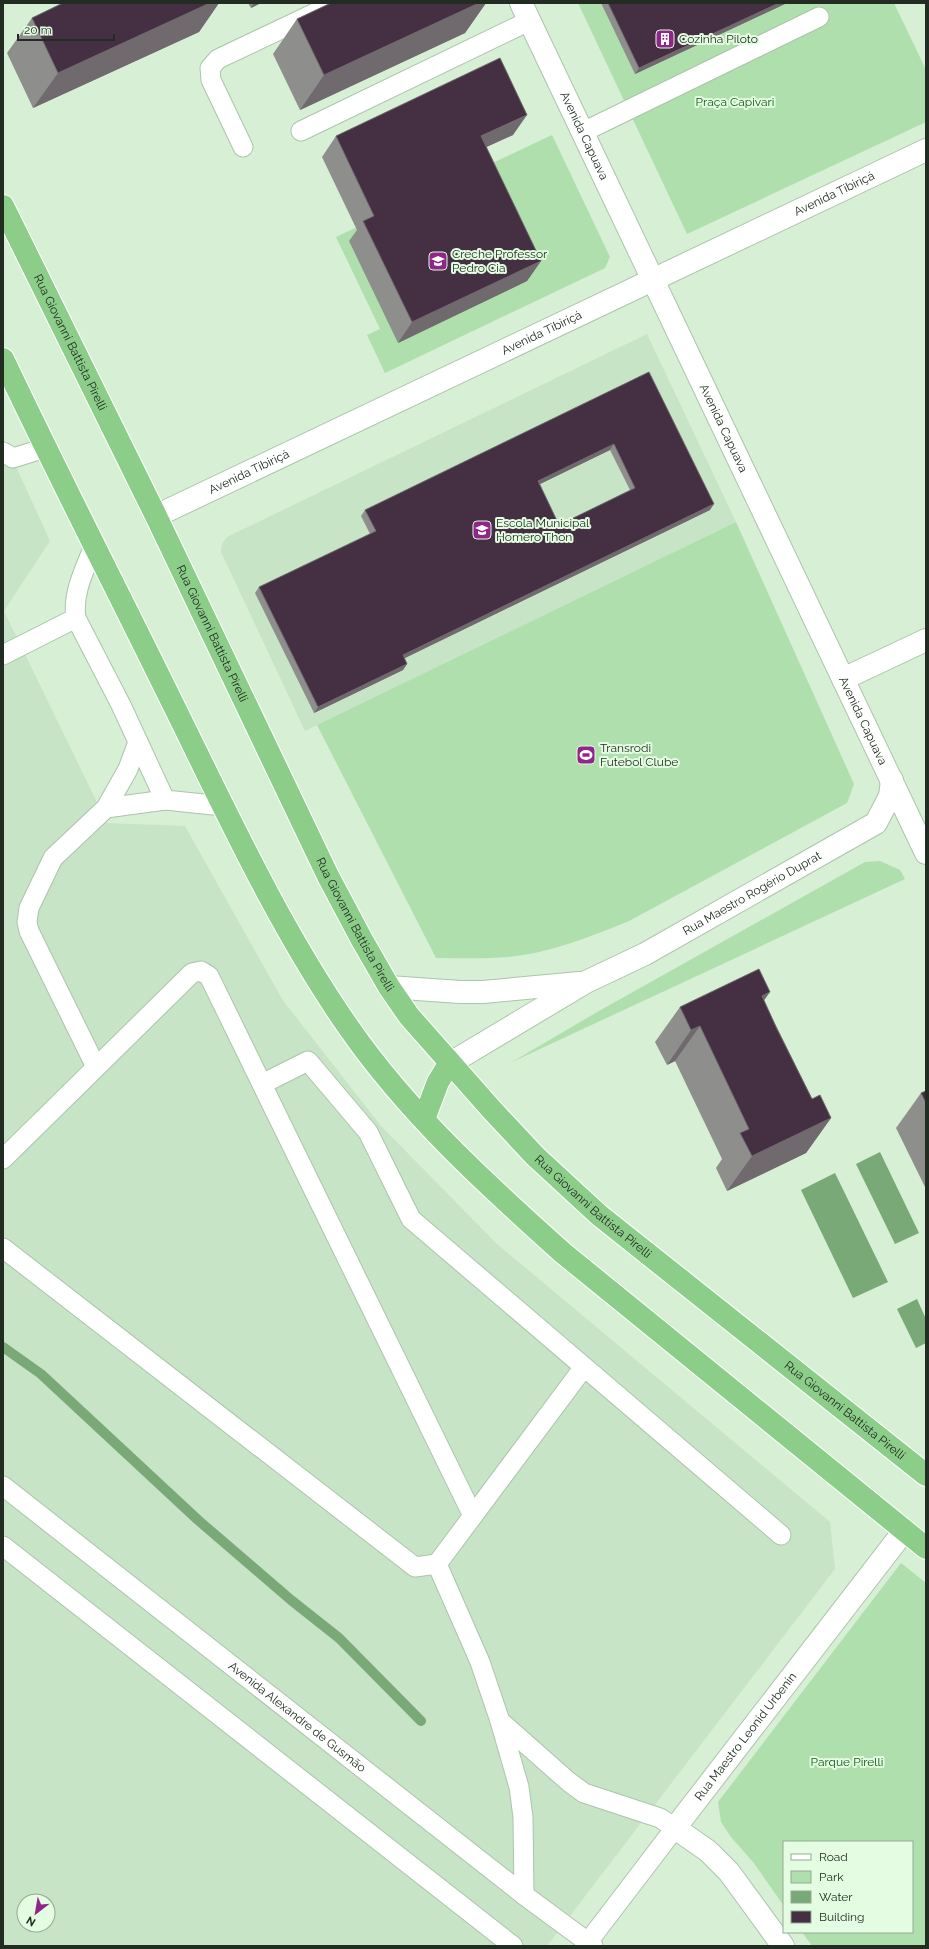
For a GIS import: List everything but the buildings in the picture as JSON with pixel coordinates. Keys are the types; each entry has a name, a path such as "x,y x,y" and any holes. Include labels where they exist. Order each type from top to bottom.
{"highway":[{"name":"Rua Giovanni Battista Pirelli","path":"3,206 156,516 328,876 389,987 409,1016 449,1064 534,1156 599,1215 926,1475"},
{"path":"3,359 45,448 223,806 266,889 319,983 350,1030 424,1119 510,1206 563,1253 926,1548"},
{"path":"424,1119 438,1082 449,1064"}],"street":[{"name":"Avenida Capuava","path":"525,12 654,279 842,679 923,847"},
{"name":"Avenida Tibiriçá","path":"156,516 926,150"},
{"path":"842,679 926,640"},
{"path":"892,780 890,796 876,823 901,829 923,847"},
{"name":"Rua Maestro Rogério Duprat","path":"449,1064 586,982 645,954 876,823"},
{"name":"Rua Maestro Rogério Duprat","path":"389,987 460,992 483,992 586,982"},
{"name":"Rua Maestro Leonid Urbenin","path":"675,1828 904,1531"},
{"path":"675,1828 708,1851 729,1872 783,1946"}],"lane":[{"path":"243,147 210,80 210,68 218,59 336,3"},
{"path":"301,131 525,12"},
{"path":"583,132 819,17"},
{"path":"3,452 13,458 45,448"},
{"path":"94,546 76,594 74,605 76,618 138,742 165,800"},
{"path":"3,655 76,618"},
{"path":"96,1067 29,932 27,922 29,908 53,858 106,808 128,769 138,742"},
{"path":"106,808 165,800 223,806"},
{"path":"3,1159 192,973 201,971 209,976 473,1516"},
{"path":"262,1084 308,1061 368,1132 411,1219 781,1535"},
{"path":"3,1248 415,1567 437,1564 584,1367"},
{"name":"Avenida Alexandre de Gusmão","path":"3,1486 524,1895 590,1944"},
{"path":"3,1546 513,1946"},
{"path":"437,1564 480,1662 500,1720 519,1787 523,1817 524,1895"},
{"path":"500,1720 569,1782 584,1793 660,1818 675,1828"},
{"name":"Rua Maestro Leonid Urbenin","path":"590,1944 675,1828"}],"shaded area":[{"name":"Escola Municipal Homero Thon","path":"647,334 736,522 305,731 221,552 222,544 227,537"},
{"path":"3,438 50,541 4,611 107,823 185,826 282,999 381,1126 497,1244 830,1522 835,1569 547,1946 3,1946"}],"green space":[{"name":"Praça Capivari","path":"578,3 894,3 926,70 926,122 687,234"},
{"path":"552,135 610,257 605,268 385,373 367,335 380,329 336,237"},
{"name":"Transrodi Futebol Clube","path":"736,522 854,784 847,803 629,921 600,933 570,944 524,955 490,958 436,958 317,725"},
{"path":"880,861 900,870 905,879 512,1062 599,1011 865,862"},
{"name":"Parque Pirelli","path":"901,1563 926,1583 926,1946 812,1946 803,1933 913,1933 913,1841 783,1841 783,1905 753,1862 731,1837 721,1822 718,1802"}],"water":[{"path":"880,1152 919,1233 895,1244 856,1164"},
{"path":"835,1173 888,1282 853,1298 801,1190"},
{"path":"917,1299 926,1319 926,1343 916,1348 897,1309"}],"waterway":[{"path":"3,1347 41,1374 198,1520 291,1600 339,1638 421,1721"}],"place":[{"name":"Cozinha Piloto","path":"665,39"},
{"name":"Creche Professor Pedro Cia","path":"438,261"},
{"name":"Escola Municipal Homero Thon","path":"482,530"},
{"name":"Transrodi Futebol Clube","path":"586,755"}]}
